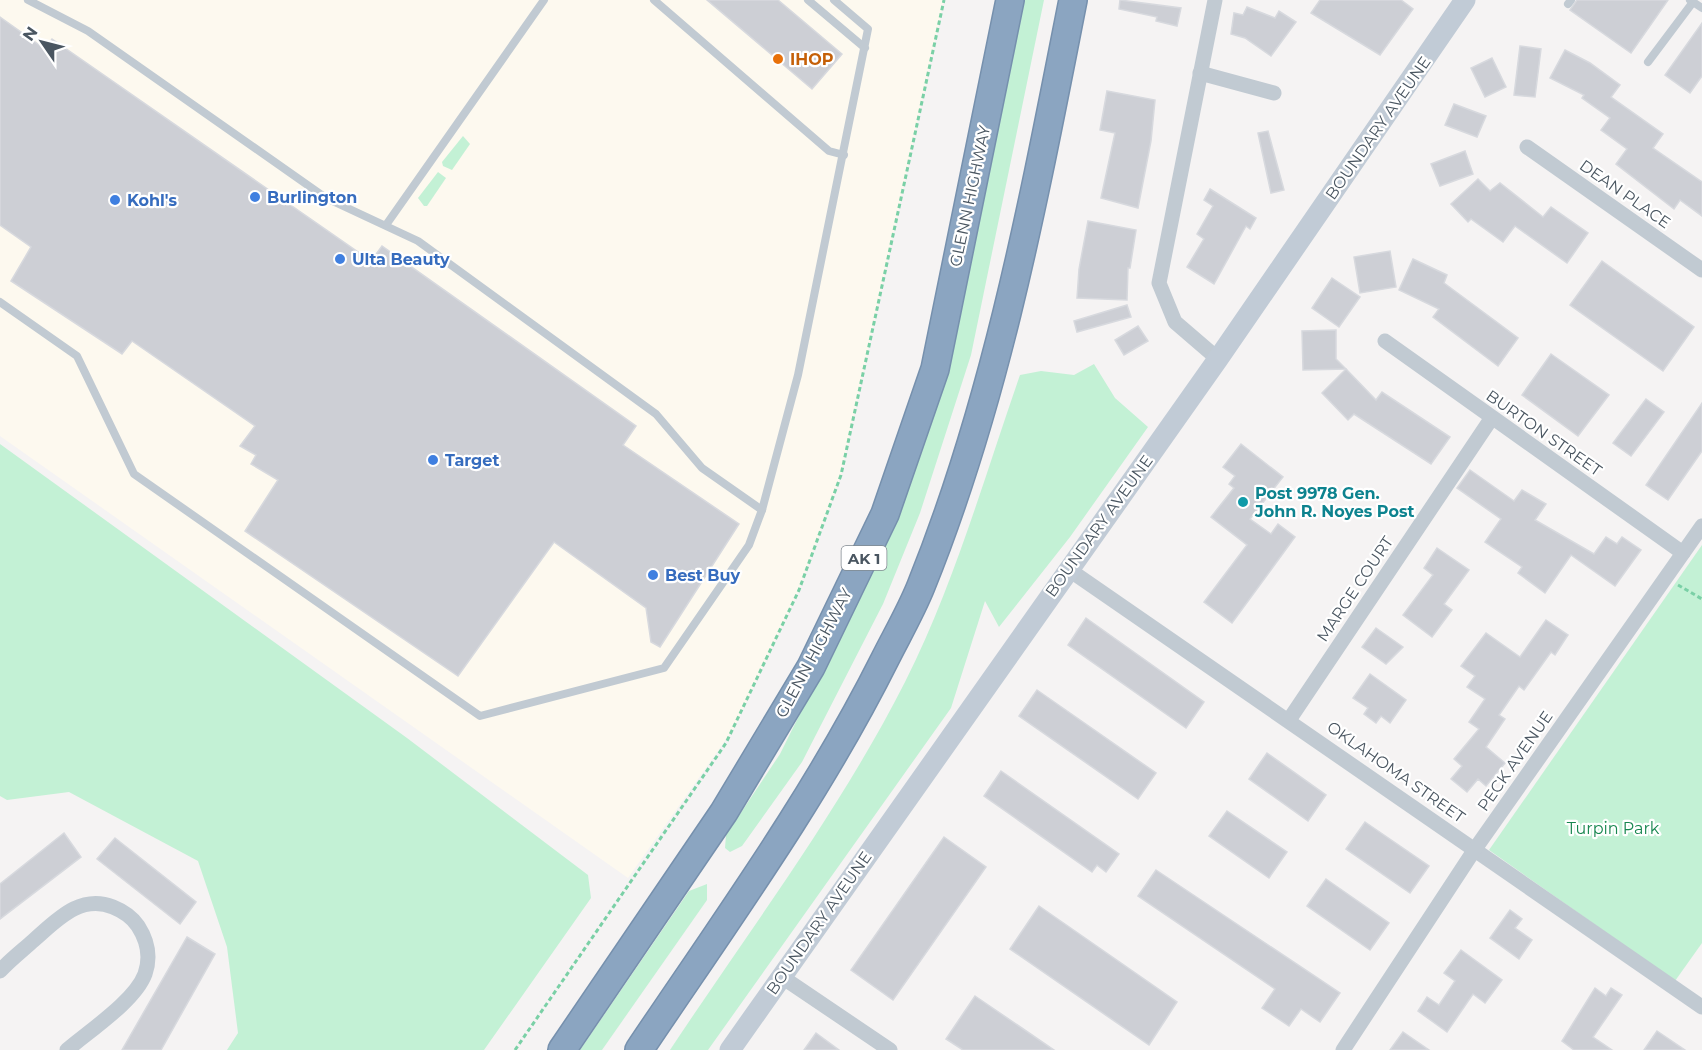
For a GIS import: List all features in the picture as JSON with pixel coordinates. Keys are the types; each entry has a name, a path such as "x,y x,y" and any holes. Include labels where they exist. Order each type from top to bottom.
{"highway":[{"name":"GLENN HIGHWAY","path":"562,1050 724,812 811,667 885,513 935,369 1010,0"},
{"path":"1020,267 1073,0"},
{"path":"639,1050 801,810 863,702 920,589 957,492 1020,267 1087,0"}],"street":[{"path":"1215,0 1159,283 1175,322 1218,360"},
{"name":"BOUNDARY AVEUNE","path":"730,1050 1218,360 1462,1"},
{"path":"1200,73 1274,93"},
{"name":"DEAN PLACE","path":"1527,147 1702,270"},
{"name":"BURTON STREET","path":"1385,341 1491,419 1683,553"},
{"name":"MARGE COURT","path":"1289,720 1491,419"},
{"name":"PECK AVENUE","path":"1343,1050 1475,849 1702,526"},
{"name":"OKLAHOMA STREET","path":"1068,569 1702,1007"},
{"path":"0,971 67,912 85,904 102,903 121,910 135,922 145,938 148,957 145,974 135,991 67,1050"},
{"path":"782,977 890,1050"}],"lane":[{"path":"28,0 88,31 326,198 418,241 656,414 702,468 762,510"},
{"path":"386,225 544,0"},
{"path":"654,0 829,151 844,155"},
{"path":"808,0 865,48"},
{"path":"0,302 77,356 134,474 480,716 664,668 749,545 762,510 798,375 868,29 834,0"},
{"path":"1648,62 1692,1 1702,8"}],"path":[{"path":"514,1050 726,743 799,590 841,475 944,0"},
{"path":"1676,584 1702,599"}],"shaded area":[{"path":"0,0 944,0 841,475 799,590 734,728 628,878 0,436"}],"green space":[{"path":"1021,0 1044,0 971,355 920,513 883,604 802,762 742,846 730,852 725,848 726,835 780,754 865,583"},
{"path":"463,136 470,144 452,170 443,166 442,162"},
{"path":"438,172 446,178 427,206 424,206 418,198"},
{"path":"1094,364 1115,398 1148,427 1070,537 999,627 985,601 951,708 708,1050 670,1050 823,824 905,682 939,608 1020,375 1041,371 1074,375"},
{"path":"0,444 407,738 588,875 591,898 484,1050 227,1050 238,1033 227,947 198,861 69,792 7,800 0,796"},
{"name":"Turpin Park","path":"1702,545 1702,943 1675,981 1489,850"},
{"path":"707,884 707,900 602,1050 580,1050 689,891"}],"building":[{"path":"707,0 778,0 842,54 812,89"},
{"path":"1120,0 1181,8 1177,26 1156,21 1157,17 1119,9"},
{"path":"1320,0 1401,0 1413,9 1380,55 1311,13"},
{"path":"1577,0 1668,0 1631,53 1570,10"},
{"path":"1247,7 1275,18 1279,11 1296,22 1271,56 1245,38 1231,34 1234,13 1243,15"},
{"path":"0,17 45,49 52,39 371,261 382,246 636,426 623,445 739,524 660,647 651,642 646,608 554,542 458,676 245,531 278,480 251,464 256,455 240,446 255,426 132,341 122,354 11,281 31,247 0,225"},
{"path":"1702,23 1702,76 1690,93 1665,75"},
{"path":"1520,46 1541,49 1535,97 1514,95"},
{"path":"1565,50 1590,63 1620,85 1611,97 1663,134 1653,148 1702,182 1702,216 1680,200 1674,209 1616,164 1627,149 1601,130 1610,118 1582,98 1584,95 1550,78"},
{"path":"1492,58 1506,87 1485,97 1471,68"},
{"path":"1107,91 1155,100 1151,141 1138,208 1101,198 1115,133 1100,130"},
{"path":"1454,104 1486,116 1477,137 1445,125"},
{"path":"1268,131 1284,190 1271,193 1258,133"},
{"path":"1465,151 1473,174 1440,186 1431,164"},
{"path":"1478,179 1490,191 1500,183 1543,217 1551,207 1588,233 1567,263 1515,226 1503,242 1471,219 1468,222 1451,204"},
{"path":"1210,189 1256,218 1250,229 1246,226 1214,284 1187,267 1204,239 1197,234 1213,206 1204,200"},
{"path":"1088,221 1136,230 1130,268 1128,268 1127,300 1077,298 1079,269"},
{"path":"1390,251 1396,287 1360,293 1354,257"},
{"path":"1413,259 1447,275 1444,283 1518,338 1498,366 1433,317 1439,309 1399,290"},
{"path":"1602,261 1694,327 1663,371 1570,305"},
{"path":"1332,278 1360,297 1339,327 1312,308"},
{"path":"1127,305 1131,317 1077,332 1074,321"},
{"path":"1138,326 1148,341 1124,355 1115,340"},
{"path":"1336,330 1336,359 1346,369 1303,370 1302,331"},
{"path":"1551,354 1609,395 1578,436 1522,395"},
{"path":"1346,369 1376,400 1382,392 1450,437 1431,464 1354,414 1348,420 1322,393"},
{"path":"1646,399 1664,412 1631,456 1613,443"},
{"path":"1702,403 1702,451 1668,500 1646,485"},
{"path":"1241,444 1283,477 1250,519 1271,534 1278,524 1295,537 1232,623 1204,602 1247,545 1211,517 1234,488 1229,484 1235,476 1223,467"},
{"path":"1470,470 1514,501 1522,490 1546,504 1535,520 1594,554 1606,537 1617,544 1622,537 1641,550 1615,586 1571,555 1545,593 1518,573 1522,567 1485,542 1501,519 1457,488"},
{"path":"1437,548 1469,570 1444,604 1452,610 1432,637 1403,615 1433,575 1424,568"},
{"path":"1086,618 1204,702 1186,728 1068,645"},
{"path":"1546,620 1568,635 1555,655 1551,652 1524,690 1519,686 1499,715 1505,719 1486,747 1505,763 1486,786 1478,779 1467,792 1451,779 1462,766 1454,759 1479,729 1469,722 1485,699 1467,687 1475,676 1461,666 1486,633 1520,657"},
{"path":"1376,628 1403,647 1386,664 1362,647"},
{"path":"1370,674 1406,700 1390,723 1381,716 1376,723 1364,714 1368,708 1353,698"},
{"path":"1037,690 1156,773 1138,799 1019,716"},
{"path":"1267,753 1326,795 1308,821 1249,779"},
{"path":"1001,771 1119,854 1106,872 1097,865 1092,872 984,796"},
{"path":"1227,811 1287,852 1269,878 1209,836"},
{"path":"1365,822 1429,866 1410,893 1346,849"},
{"path":"64,833 81,857 0,919 0,884"},
{"path":"944,837 986,867 893,1000 851,970"},
{"path":"115,838 196,902 180,924 97,859"},
{"path":"1156,870 1340,993 1320,1022 1301,1009 1289,1026 1262,1008 1275,989 1138,896"},
{"path":"1326,879 1389,923 1370,950 1307,906"},
{"path":"1039,906 1177,1002 1149,1045 1010,949"},
{"path":"1510,910 1522,919 1515,928 1532,940 1519,959 1490,938"},
{"path":"187,937 215,954 161,1050 122,1050"},
{"path":"1461,950 1502,980 1485,1003 1473,994 1447,1032 1418,1011 1427,997 1439,1005 1455,981 1444,973"},
{"path":"1595,988 1606,996 1611,988 1622,995 1593,1037 1612,1050 1574,1050 1562,1041"},
{"path":"975,996 1054,1050 963,1050 946,1039"},
{"path":"1657,1031 1685,1050 1644,1050"},
{"path":"1403,1032 1429,1050 1390,1050"},
{"path":"816,1033 839,1050 804,1050"}],"place":[{"name":"IHOP","path":"778,59"},
{"name":"Burlington","path":"255,197"},
{"name":"Kohl's","path":"115,200"},
{"name":"Ulta Beauty","path":"340,259"},
{"name":"Target","path":"433,460"},
{"name":"Post 9978 Gen. John R. Noyes Post","path":"1243,502"},
{"name":"Best Buy","path":"653,575"}]}
